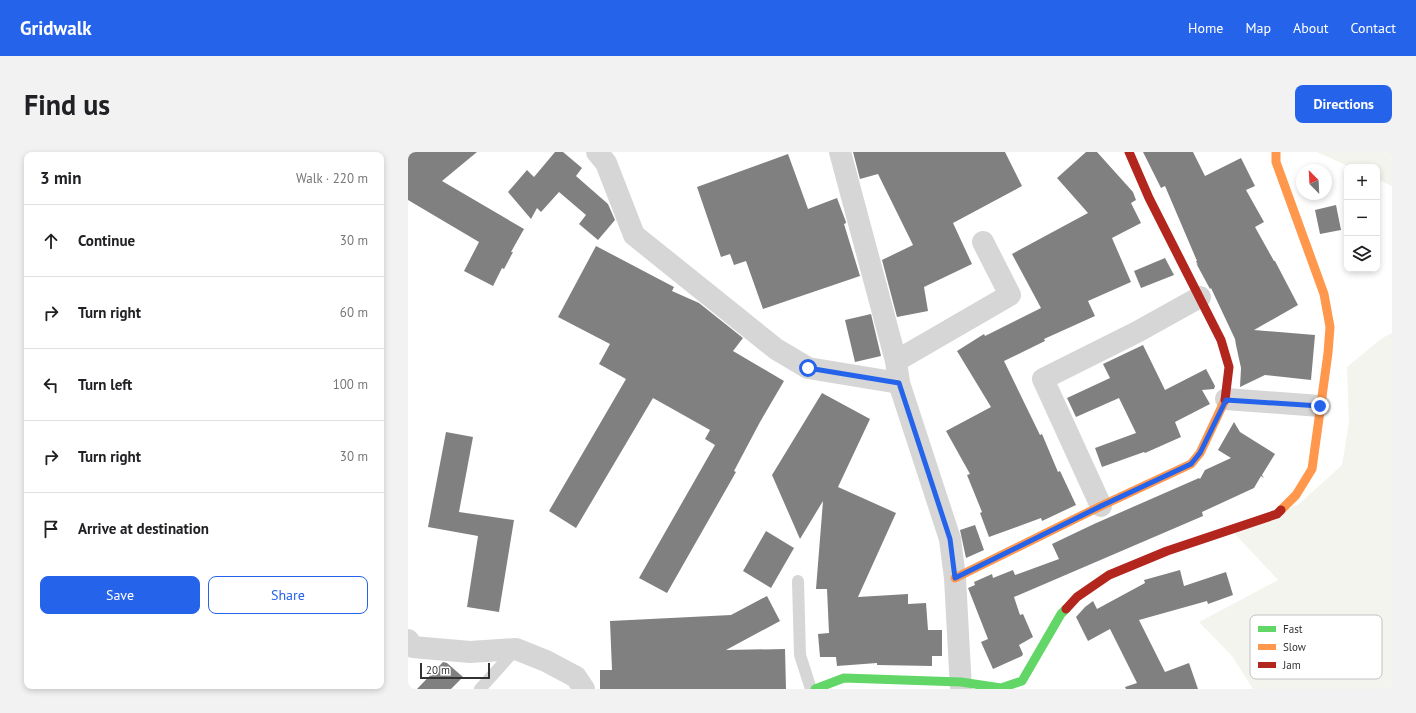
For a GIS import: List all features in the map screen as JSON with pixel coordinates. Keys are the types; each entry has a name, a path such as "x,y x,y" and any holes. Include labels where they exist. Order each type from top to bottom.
{"street":[{"path":"597,152 606,163 634,235 776,349 808,368 899,383"},
{"path":"840,152 896,361 899,383 950,539 955,578 961,686"},
{"path":"955,578 1101,506 1191,464 1200,453 1226,400 1229,368 1221,340 1149,198 1129,152"},
{"path":"815,689 844,678 871,678 1001,688 1022,681 1061,614 1077,597 1109,574 1167,551 1277,514 1296,495 1312,469 1328,353 1330,327 1324,294 1272,155"},
{"path":"896,361 1010,295 983,242"},
{"path":"1101,506 1043,379 1137,332 1200,297"},
{"path":"1226,400 1320,406"},
{"path":"408,640 413,647 470,652 516,649 546,661 576,677 584,689"}],"lane":[{"path":"798,581 800,655 811,689"},
{"path":"480,689 516,649"}],"shaded area":[{"path":"1317,152 1392,152 1392,186 1380,180 1380,164 1344,164"},
{"path":"1392,333 1392,689 1253,689 1232,656 1199,622 1278,580 1234,533 1299,504 1342,465 1349,422 1347,367 1382,338"}],"building":[{"path":"408,152 477,152 442,181 524,229 511,252 513,252 504,269 502,268 493,286 464,271 479,242 408,200"},
{"path":"555,152 563,152 582,168 576,176 608,204 615,220 598,240 579,224 586,215 559,192 541,212 537,208 531,219 508,192 527,170 534,177"},
{"path":"853,152 1005,152 1022,186 953,223 972,264 924,287 928,311 897,317 882,260 913,245 878,174 860,179"},
{"path":"1086,152 1097,152 1133,192 1136,200 1131,203 1141,223 1112,238 1131,282 1088,301 1095,316 1044,339 1045,341 1004,361 1040,435 1042,434 1058,472 1060,471 1076,505 1042,521 1041,518 989,537 980,513 982,512 967,475 970,474 946,431 991,407 957,351 984,334 985,336 1041,308 1012,254 1088,213 1057,178"},
{"path":"1143,152 1193,152 1205,176 1241,158 1255,186 1246,190 1264,222 1255,227 1298,305 1254,330 1315,335 1311,380 1265,375 1240,387 1241,368 1235,339 1211,288 1210,289 1196,263 1198,265 1165,186 1161,188"},
{"path":"788,154 808,209 837,198 846,222 844,224 860,276 763,309 746,261 734,265 730,254 721,257 697,187"},
{"path":"1336,205 1341,230 1320,234 1315,210"},
{"path":"596,246 674,287 672,291 699,303 743,338 733,351 784,381 734,471 736,472 667,593 639,578 715,445 705,439 710,430 653,398 576,528 549,511 626,379 599,364 610,344 558,317"},
{"path":"1165,258 1174,275 1141,288 1134,271"},
{"path":"871,314 881,356 855,362 845,320"},
{"path":"1143,345 1165,390 1206,369 1215,386 1214,389 1202,390 1210,404 1175,422 1181,437 1145,453 1144,452 1102,467 1095,448 1136,433 1119,398 1076,417 1067,398 1110,378 1103,364"},
{"path":"822,393 870,419 838,487 896,513 858,597 908,594 908,604 926,603 928,630 942,630 942,656 932,656 932,666 877,665 877,663 837,666 836,657 820,657 818,634 829,633 827,589 816,589 823,501 800,539 772,475"},
{"path":"1234,422 1240,432 1275,454 1262,475 1264,478 1261,476 1254,488 1202,512 1203,516 1014,597 1020,615 1023,614 1033,637 1019,645 1023,654 1022,656 993,669 981,642 988,639 968,588 975,585 974,582 992,574 993,578 1013,570 1015,575 1059,559 1052,544 1094,524 1199,478 1200,479 1205,470 1231,458 1218,450"},
{"path":"446,432 473,437 459,512 514,520 499,612 467,607 478,536 428,527"},
{"path":"975,525 984,550 966,558 960,530"},
{"path":"766,531 794,548 771,588 743,571"},
{"path":"1180,570 1184,586 1226,572 1233,595 1208,604 1207,601 1139,620 1165,672 1189,663 1198,689 1126,689 1125,687 1137,683 1110,629 1088,641 1076,617 1093,601 1097,609 1145,583 1144,580"},
{"path":"767,596 780,621 726,650 785,649 786,689 600,689 600,670 612,670 610,621 731,615"},
{"path":"443,662 447,663 463,677 451,689 417,689"}],"traffic: fast":[{"path":"815,689 844,678 961,682 1001,688 1022,681 1061,614 1066,609"}],"traffic: slow":[{"path":"1276,152 1276,162 1324,294 1330,327 1328,353 1312,469 1296,495 1281,510"},
{"path":"955,578 1101,506 1191,464 1200,453 1225,400"}],"traffic: jam":[{"path":"1129,152 1149,198 1221,340 1229,367 1225,400"},
{"path":"1066,609 1077,597 1109,575 1167,551 1277,514 1281,510"}],"route":[{"path":"808,368 899,383 950,539 955,578 1101,506 1191,464 1200,453 1226,400 1320,406"}]}
